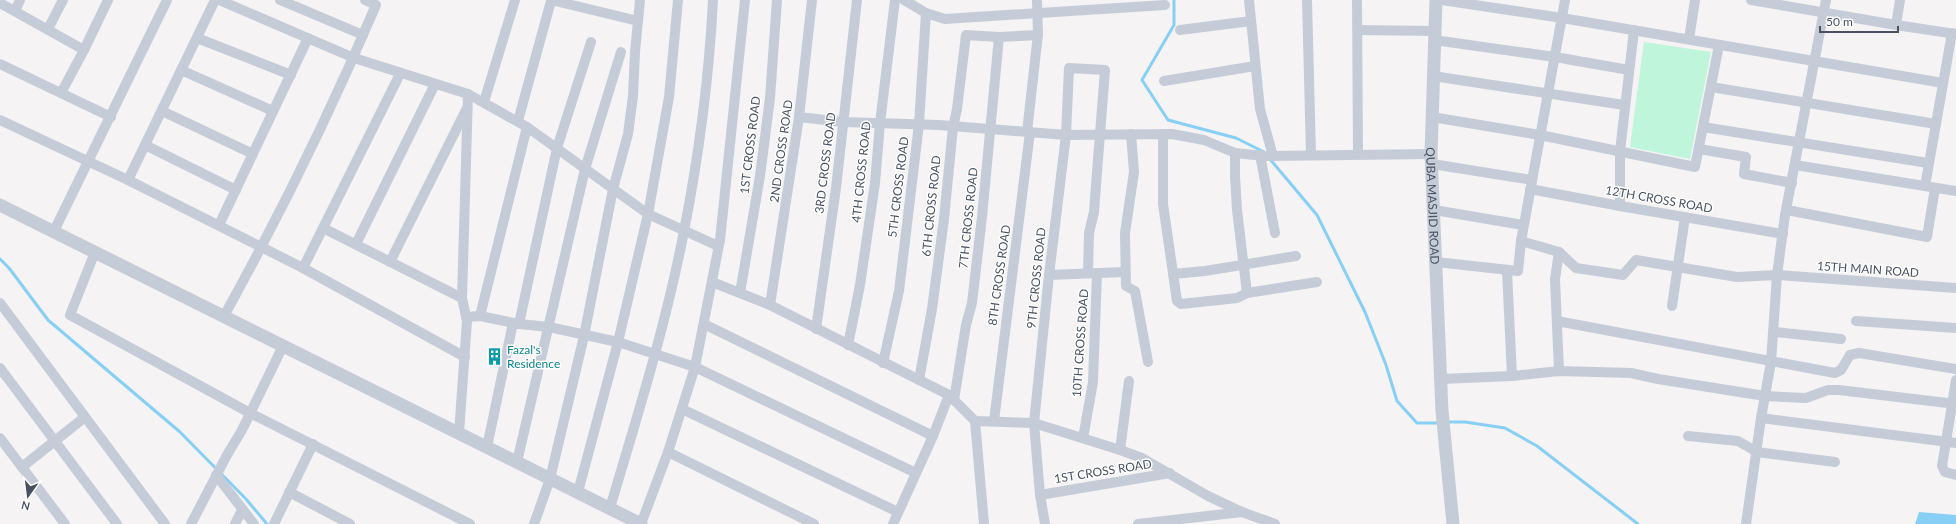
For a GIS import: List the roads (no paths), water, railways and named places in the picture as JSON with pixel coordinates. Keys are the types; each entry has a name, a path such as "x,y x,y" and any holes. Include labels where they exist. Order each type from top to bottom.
{"street":[{"path":"15,11 20,0"},
{"path":"48,29 63,0"},
{"path":"61,92 84,50 108,0"},
{"path":"54,231 168,0"},
{"path":"128,180 215,0"},
{"path":"219,0 237,3 308,38 354,58 400,74 468,94 523,124 648,214 718,246"},
{"path":"280,0 363,35"},
{"path":"224,316 262,247 354,58 376,5 365,0"},
{"path":"484,102 515,0"},
{"path":"534,524 550,479 584,336 613,190 628,134 633,96 640,0"},
{"path":"578,492 618,342 648,214 668,97 678,0"},
{"path":"610,508 655,354 684,231 706,95 713,0"},
{"path":"0,205 641,524 668,452 682,409 695,367 704,324 718,246 730,158 745,0"},
{"name":"1ST CROSS ROAD","path":"740,293 760,176 770,98 778,0"},
{"name":"2ND CROSS ROAD","path":"770,305 799,117 812,0"},
{"name":"3RD CROSS ROAD","path":"816,329 836,188 857,0"},
{"name":"4TH CROSS ROAD","path":"848,345 860,284 874,191 880,123 895,0"},
{"path":"904,0 926,13 945,19 1165,5"},
{"name":"8TH CROSS ROAD","path":"994,421 1029,132 1038,35 1037,0"},
{"path":"1249,0 1255,66 1267,155 1274,233"},
{"path":"1307,0 1311,155"},
{"path":"1357,0 1358,154"},
{"name":"QUBA MASJID ROAD","path":"1436,0 1431,159 1442,411 1453,524"},
{"path":"1442,0 1719,44 1813,62 1943,83"},
{"path":"1436,262 1507,271 1518,271 1520,241 1565,0"},
{"path":"1689,40 1695,0"},
{"path":"1751,0 1896,26 1954,33 1943,83 1925,186"},
{"path":"1746,524 1775,332 1777,275 1783,234 1813,62 1826,0"},
{"path":"1896,26 1900,0"},
{"path":"480,316 551,1 638,21"},
{"path":"0,3 84,50"},
{"name":"5TH CROSS ROAD","path":"883,362 899,291 919,124 926,13"},
{"path":"1180,30 1251,21"},
{"path":"1358,30 1434,35 1629,70"},
{"path":"1620,206 1620,151 1624,105 1634,30"},
{"name":"6TH CROSS ROAD","path":"919,380 932,309 944,219 953,127 957,109 966,35 999,37"},
{"path":"999,37 1038,35"},
{"name":"7TH CROSS ROAD","path":"893,524 951,397 972,303 982,217 999,37"},
{"path":"197,38 290,75"},
{"path":"219,225 308,38"},
{"path":"487,447 557,148 592,42"},
{"path":"1432,117 1540,135 1695,167 1719,44"},
{"path":"517,462 585,169 621,52"},
{"path":"0,64 111,117"},
{"path":"1164,81 1255,66"},
{"name":"10TH CROSS ROAD","path":"1066,135 1069,68 1105,70 1094,212 1089,233 1096,331 1093,382 1084,438"},
{"path":"181,70 273,111"},
{"path":"303,268 400,74"},
{"path":"1433,76 1548,95 1624,105"},
{"path":"356,244 435,84"},
{"path":"1711,87 1936,124"},
{"path":"459,433 465,357 466,317 462,298 468,94"},
{"path":"390,262 468,106"},
{"path":"162,111 253,154"},
{"name":"12TH CROSS ROAD","path":"799,117 843,122 919,124 1066,135 1172,134 1204,140 1235,153 1267,155 1358,154 1431,159 1620,206 1783,234"},
{"path":"0,120 128,180 219,225 303,268 465,357"},
{"path":"1703,127 1928,163"},
{"path":"1131,134 1134,172 1125,232 1126,286 1135,291 1148,362"},
{"path":"1163,134 1163,204 1177,301 1181,304 1237,298 1247,293 1318,282"},
{"name":"9TH CROSS ROAD","path":"1045,524 1040,494 1034,423 1049,275 1066,135"},
{"path":"145,145 236,190"},
{"path":"1699,149 1746,158 1744,174 1792,183"},
{"path":"1235,153 1235,176 1242,263 1247,293"},
{"path":"1795,165 1956,191"},
{"path":"1788,210 1927,236 1935,188"},
{"path":"1434,210 1523,225"},
{"path":"1672,306 1685,217"},
{"path":"323,228 462,298"},
{"path":"1520,241 1559,252 1555,279 1559,371"},
{"path":"95,252 70,315 250,413 470,524"},
{"name":"15TH MAIN ROAD","path":"1559,252 1576,268 1623,275 1636,260 1737,277 1777,275 1956,288"},
{"path":"1173,274 1205,271 1242,263 1296,256"},
{"path":"1507,271 1512,376"},
{"path":"1049,275 1125,272"},
{"path":"712,282 770,305 919,380 951,397 975,420 1034,423 1120,450 1142,458 1208,496 1242,512 1276,524"},
{"path":"0,303 165,524"},
{"path":"466,317 480,316 516,323 549,327 584,336 618,342 695,367 916,473"},
{"path":"1557,321 1771,362 1835,372 1841,370 1850,355 1859,353 1956,369"},
{"path":"1856,321 1956,328"},
{"path":"704,324 933,436"},
{"path":"1775,332 1841,338"},
{"path":"191,524 226,455 250,413 283,346"},
{"path":"0,368 117,524"},
{"path":"1441,379 1512,376 1559,371 1631,373 1658,379 1765,396 1806,398 1828,390 1839,390 1954,404"},
{"path":"1956,380 1951,443 1942,470 1948,474 1956,475"},
{"path":"1120,450 1129,381"},
{"path":"682,409 898,512"},
{"path":"22,468 85,417"},
{"path":"1761,418 1951,443"},
{"path":"975,420 984,524"},
{"path":"1688,436 1738,441 1757,452 1835,462"},
{"path":"0,438 65,524"},
{"path":"274,524 313,444"},
{"path":"668,452 814,524"},
{"name":"1ST CROSS ROAD","path":"1040,494 1170,473"},
{"path":"217,474 242,510 254,524"},
{"path":"289,492 350,524"},
{"path":"235,524 242,510"},
{"path":"1138,524 1242,512"}],"water":[{"path":"1919,512 1956,515 1956,524 1915,524"}],"waterway":[{"path":"1174,0 1174,25 1142,80 1168,120 1236,138 1264,152"},
{"path":"1269,158 1317,215 1365,312 1386,365 1397,401 1417,423 1440,423"},
{"path":"0,259 9,268 48,320 180,432 246,499 267,524"},
{"path":"1447,422 1465,422 1505,428 1537,446 1638,524"}],"place":[{"name":"Fazal's Residence","path":"494,356"}]}
